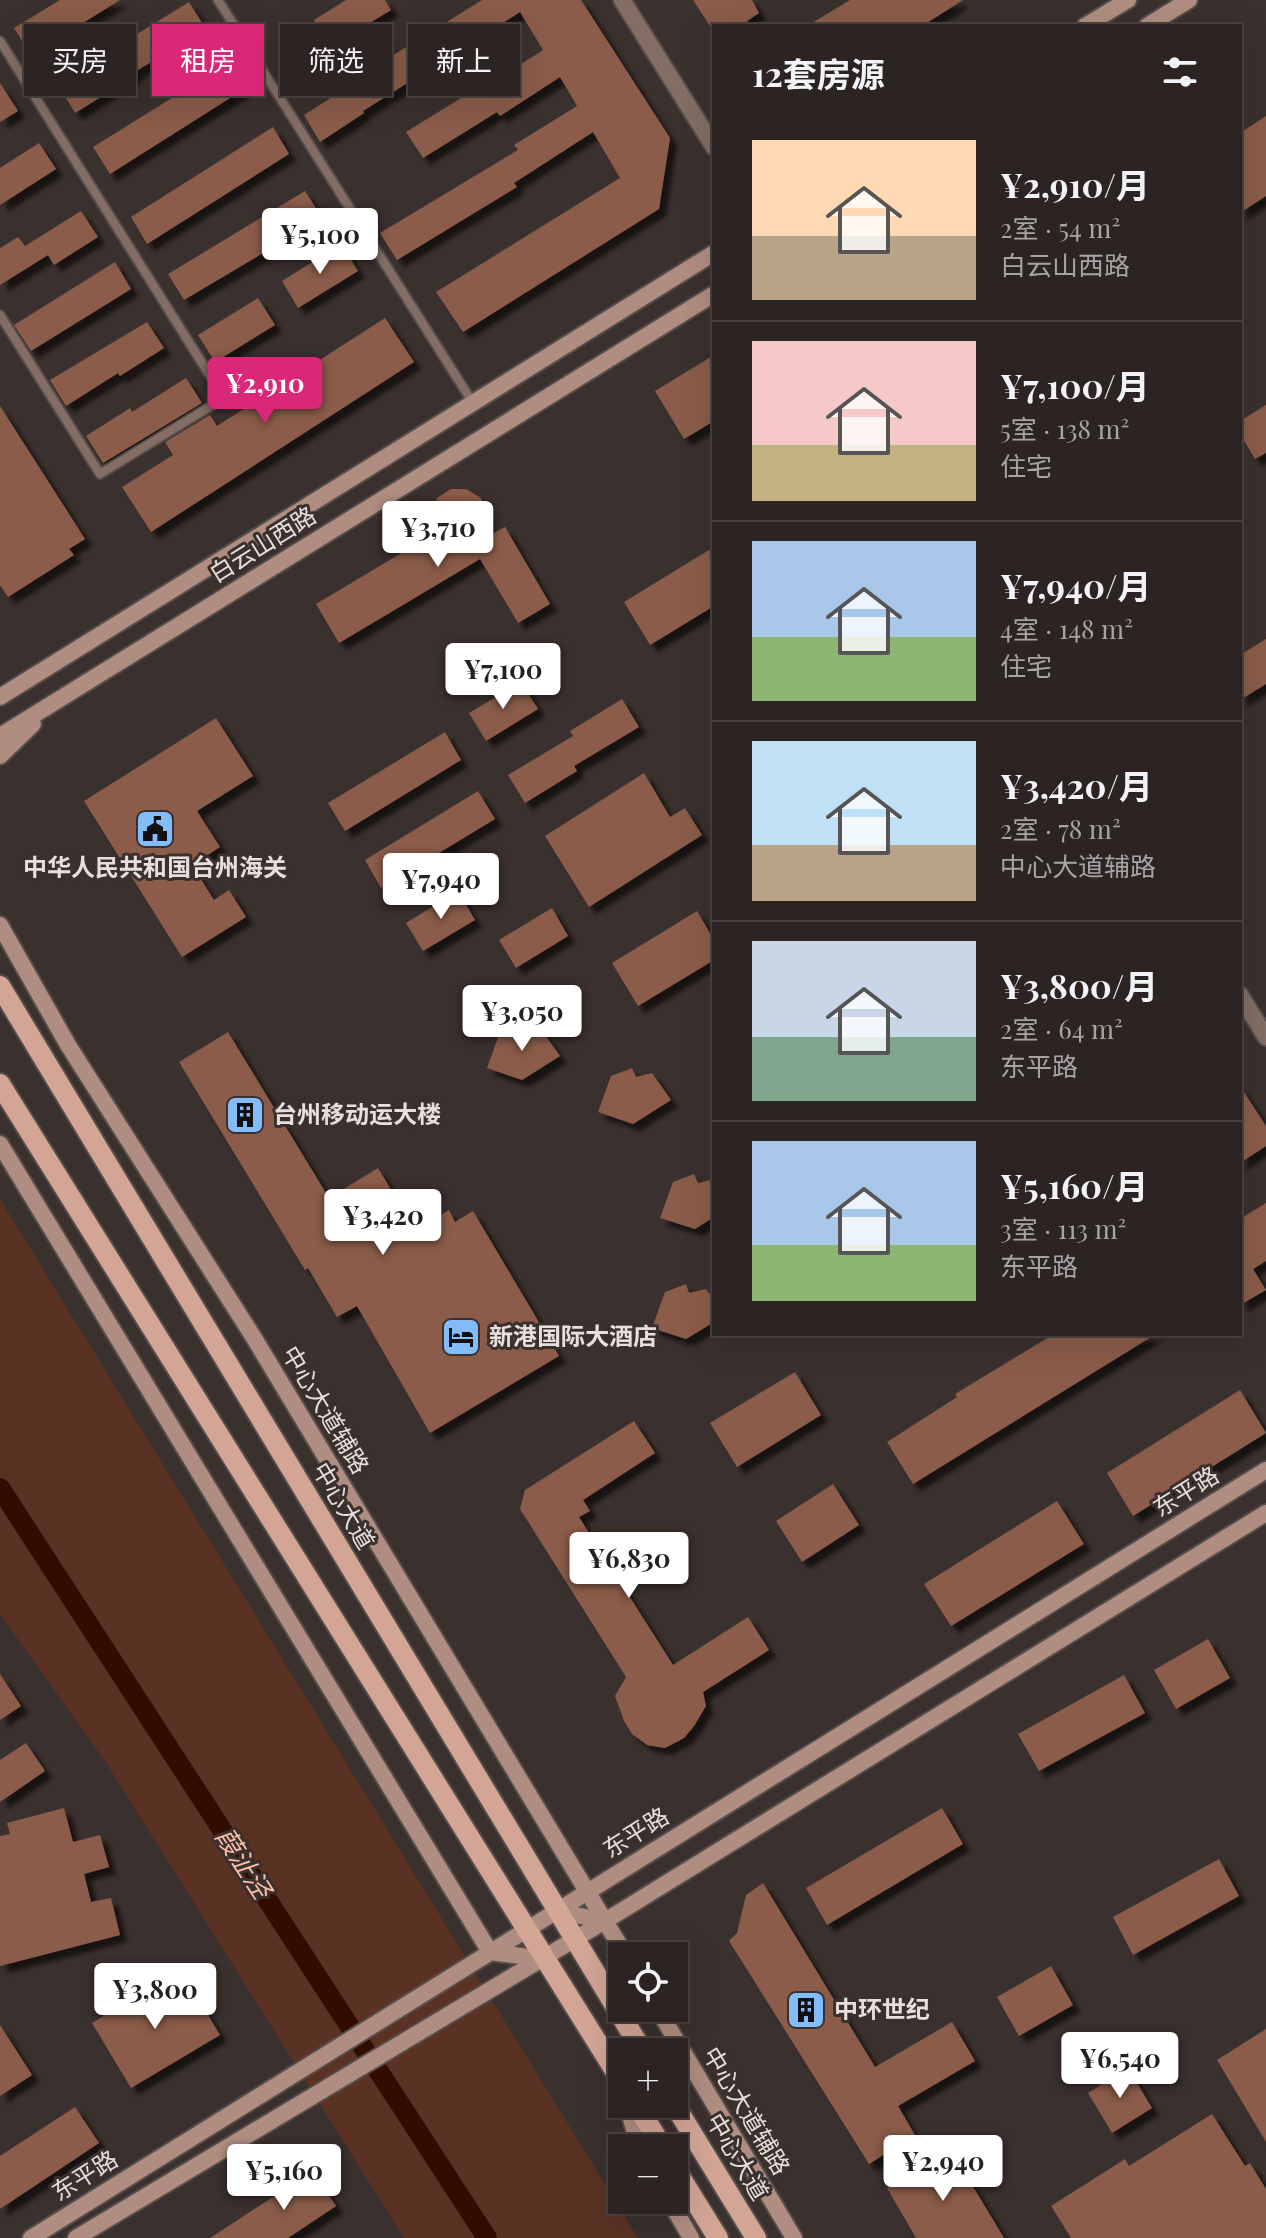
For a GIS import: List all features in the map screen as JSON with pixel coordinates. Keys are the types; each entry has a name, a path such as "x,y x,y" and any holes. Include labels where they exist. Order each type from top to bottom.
{"main road":[{"path":"1088,24 1128,0"},
{"path":"1150,24 1189,0"},
{"name":"白云山西路","path":"0,697 712,254"},
{"name":"白云山西路","path":"0,736 712,295"},
{"name":"白云山西路","path":"0,684 53,664"},
{"path":"0,756 56,701"},
{"name":"中心大道辅路","path":"0,925 68,1045 254,1338 618,1942"},
{"name":"中心大道","path":"0,986 634,2038"},
{"path":"0,1084 608,2061"},
{"path":"0,1144 490,1952 544,1959"},
{"name":"东平路","path":"31,2238 1266,1470"},
{"name":"东平路","path":"76,2238 544,1959 1266,1513"},
{"path":"556,1911 605,1921"},
{"name":"中心大道辅路","path":"665,2022 794,2238"},
{"name":"中心大道","path":"683,2118 756,2238"},
{"path":"688,2190 718,2238"},
{"path":"677,2214 691,2238"}],"street":[{"path":"622,0 712,144"},
{"path":"1242,998 1266,1037"}],"lane":[{"path":"218,0 473,403"},
{"path":"0,41 224,398 100,474 0,315"}],"shaded area":[{"path":"0,1199 608,2189 608,2214 623,2214 638,2238 404,2238 105,1761 0,1614"}],"building":[{"path":"60,0 120,0 81,24 24,24 24,44 14,28"},
{"path":"346,0 385,0 391,10 368,24 316,24 314,20"},
{"path":"482,0 581,0 670,138 659,209 463,332 436,292 620,178 593,132 514,183 517,187 397,260 380,233 518,150 514,145 577,106 560,77 500,116 497,112 423,158 406,132 464,96 520,96 520,65 543,50 520,12 501,24 443,24"},
{"path":"693,0 752,0 759,13 747,21 749,24 710,26"},
{"path":"850,0 963,0 925,24 810,24"},
{"path":"189,2 203,24 153,24"},
{"path":"152,25 152,62 136,71 136,35"},
{"path":"408,46 408,83 392,93 392,56"},
{"path":"0,83 18,111 0,122"},
{"path":"65,96 103,96 75,113"},
{"path":"175,96 233,96 110,174 93,147"},
{"path":"334,96 387,96 320,142 304,115"},
{"path":"1266,116 1266,196 1242,212 1242,132"},
{"path":"273,127 289,154 147,244 131,217"},
{"path":"39,143 56,169 0,205 0,168"},
{"path":"305,191 322,218 184,300 168,274"},
{"path":"81,211 98,237 54,265 48,255 0,285 0,248 18,237 25,246"},
{"path":"341,244 358,271 298,308 282,281"},
{"path":"115,262 131,289 31,351 14,325"},
{"path":"258,298 275,325 215,362 198,335"},
{"path":"385,318 414,362 151,532 122,487 173,455 165,442 210,415 217,426"},
{"path":"147,322 164,348 66,406 50,380"},
{"path":"712,356 712,422 684,439 655,391"},
{"path":"186,378 202,403 103,463 86,436"},
{"path":"1266,405 1266,453 1255,459 1242,437 1242,420"},
{"path":"0,406 85,539 69,549 74,555 8,597 0,585"},
{"path":"451,489 466,489 481,498 490,535 505,527 550,604 518,623 480,559 339,643 316,604 440,530 434,519 434,508 437,498"},
{"path":"709,550 712,555 712,607 650,645 624,602"},
{"path":"1266,639 1266,684 1242,699 1242,654"},
{"path":"521,682 538,709 486,741 469,713"},
{"path":"622,699 639,727 574,766 577,771 525,803 508,775 573,736 570,731"},
{"name":"中华人民共和国台州海关","path":"216,718 253,776 197,811 220,847 192,865 214,900 229,890 246,917 182,957 84,801"},
{"path":"445,732 461,760 345,831 328,803"},
{"path":"644,773 670,817 685,808 702,835 589,907 545,836"},
{"path":"478,791 495,819 381,888 365,860"},
{"path":"458,891 475,920 423,951 406,923"},
{"path":"552,908 568,936 516,968 499,940"},
{"path":"697,911 712,937 712,961 638,1006 612,963"},
{"path":"521,1024 525,1033 541,1029 560,1056 522,1080 487,1068 500,1032"},
{"path":"228,1032 329,1198 378,1168 415,1230 449,1210 455,1222 473,1211 559,1356 430,1433 357,1306 337,1317 308,1268 305,1270 179,1062"},
{"path":"632,1068 636,1077 652,1073 671,1100 633,1124 598,1112 611,1076"},
{"path":"1242,1089 1266,1126 1266,1146 1242,1162"},
{"path":"694,1174 698,1183 712,1180 712,1218 695,1229 660,1218 673,1182"},
{"path":"1266,1203 1266,1261 1253,1269 1266,1290 1242,1304 1242,1218"},
{"path":"686,1284 689,1293 706,1289 712,1297 712,1323 686,1339 652,1328 665,1292"},
{"path":"1051,1336 1153,1336 913,1484 887,1442 957,1397 955,1394"},
{"path":"795,1372 821,1415 737,1467 710,1423"},
{"path":"1240,1390 1266,1433 1133,1516 1107,1473"},
{"path":"634,1421 655,1453 583,1500 590,1511 579,1517 673,1665 748,1617 769,1650 703,1692 706,1706 694,1726 684,1738 665,1748 647,1745 632,1734 624,1721 615,1696 626,1677 520,1509 525,1490"},
{"path":"833,1484 859,1525 802,1562 776,1521"},
{"path":"1057,1501 1084,1544 951,1626 924,1584"},
{"path":"1208,1639 1230,1678 1176,1709 1154,1670"},
{"path":"0,1674 21,1706 0,1720"},
{"path":"1124,1675 1145,1713 1039,1771 1018,1734"},
{"path":"26,1743 45,1771 0,1802 0,1760"},
{"path":"64,1808 73,1842 100,1835 109,1867 84,1874 91,1902 111,1898 120,1935 0,1966 0,1836 10,1834 7,1823"},
{"path":"942,1808 963,1844 827,1925 806,1888"},
{"path":"1219,1859 1239,1896 1133,1955 1113,1917"},
{"name":"中环世纪","path":"763,1883 875,2067 952,2022 975,2061 898,2106 915,2135 869,2164 729,1941 737,1933 746,1895"},
{"path":"1051,1966 1073,2005 1019,2036 997,1997"},
{"path":"165,1979 173,1993 189,1983 220,2035 131,2088 92,2023"},
{"path":"0,2025 32,2075 0,2096"},
{"path":"1266,2029 1266,2142 1217,2060"},
{"path":"1128,2068 1152,2108 1112,2133 1088,2093"},
{"path":"75,2107 99,2143 0,2209 0,2156"},
{"path":"1212,2114 1245,2166 1250,2163 1266,2189 1266,2238 1071,2238 1051,2206 1125,2159 1129,2166"},
{"path":"951,2150 1004,2238 916,2238 887,2188"},
{"path":"313,2171 336,2206 288,2238 210,2238"}],"waterway":[{"name":"葭沚泾","path":"0,1488 487,2238"}],"place":[{"name":"中华人民共和国台州海关","path":"155,829"},
{"name":"台州移动运大楼","path":"245,1115"},
{"name":"新港国际大酒店","path":"461,1337"},
{"name":"中环世纪","path":"806,2010"}]}
